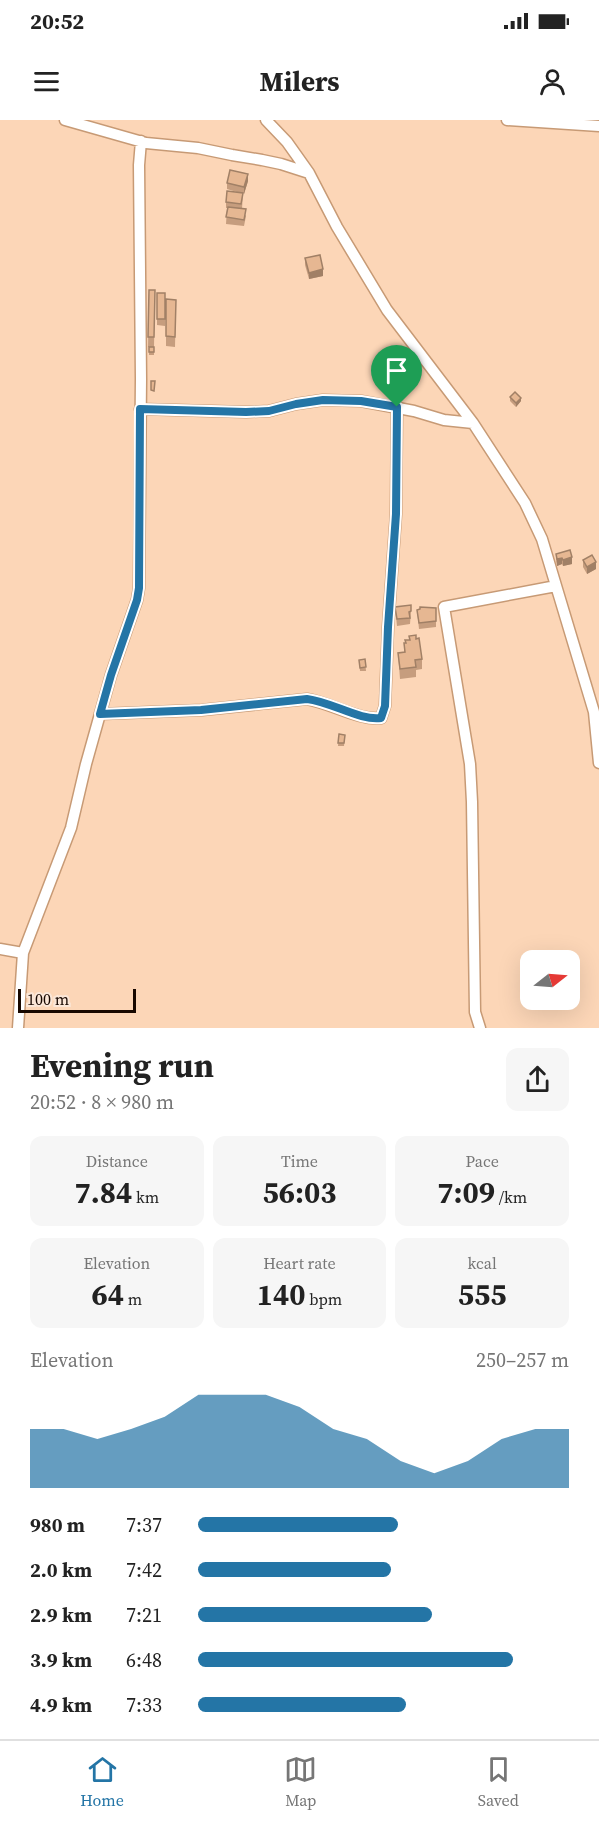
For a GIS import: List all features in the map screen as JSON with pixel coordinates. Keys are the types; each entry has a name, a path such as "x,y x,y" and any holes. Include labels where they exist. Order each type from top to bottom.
{"street":[{"path":"64,120 141,141 198,148 262,160 309,173"},
{"path":"266,120 287,142 309,173 337,227 387,310 473,423 535,521 543,539 594,712 599,763"},
{"path":"507,120 599,126"},
{"path":"18,1028 23,953 71,828 111,675 139,588 141,243 139,165 141,141"},
{"path":"140,409 246,412 269,411 323,400 361,401 397,407 444,420 473,423"},
{"path":"100,714 201,710 307,699 320,701 365,718 381,718 385,706 388,627 394,562 397,407"},
{"path":"480,1028 475,1012 470,764 444,607 556,586"},
{"path":"0,949 23,953"}],"building":[{"path":"230,170 248,174 244,187 227,183"},
{"path":"227,191 243,193 241,204 226,202"},
{"path":"228,207 246,209 244,220 226,217"},
{"path":"320,255 323,269 309,273 305,258"},
{"path":"149,290 155,290 154,337 148,337"},
{"path":"157,293 165,293 165,319 157,319"},
{"path":"166,299 176,300 175,337 166,336"},
{"path":"149,347 154,347 154,352 149,352"},
{"path":"151,381 155,381 154,391 151,390"},
{"path":"515,392 521,398 516,403 510,397"},
{"path":"570,550 572,557 557,559 556,554"},
{"path":"592,555 596,562 587,567 583,560"},
{"path":"411,605 410,618 397,619 395,607"},
{"path":"420,607 436,608 436,621 419,623 417,610"},
{"path":"416,635 416,639 419,638 422,659 415,660 416,667 400,669 398,653 405,652 404,643 406,643 405,640 410,640 409,636"},
{"path":"365,659 366,667 360,668 359,660"},
{"path":"339,734 345,735 344,743 338,743"}],"route":[{"path":"323,400 361,401 397,407 394,562 388,627 385,706 381,718 365,718 320,701 307,699 201,710 100,714 139,588 140,409 194,412 269,411 323,400"}]}
